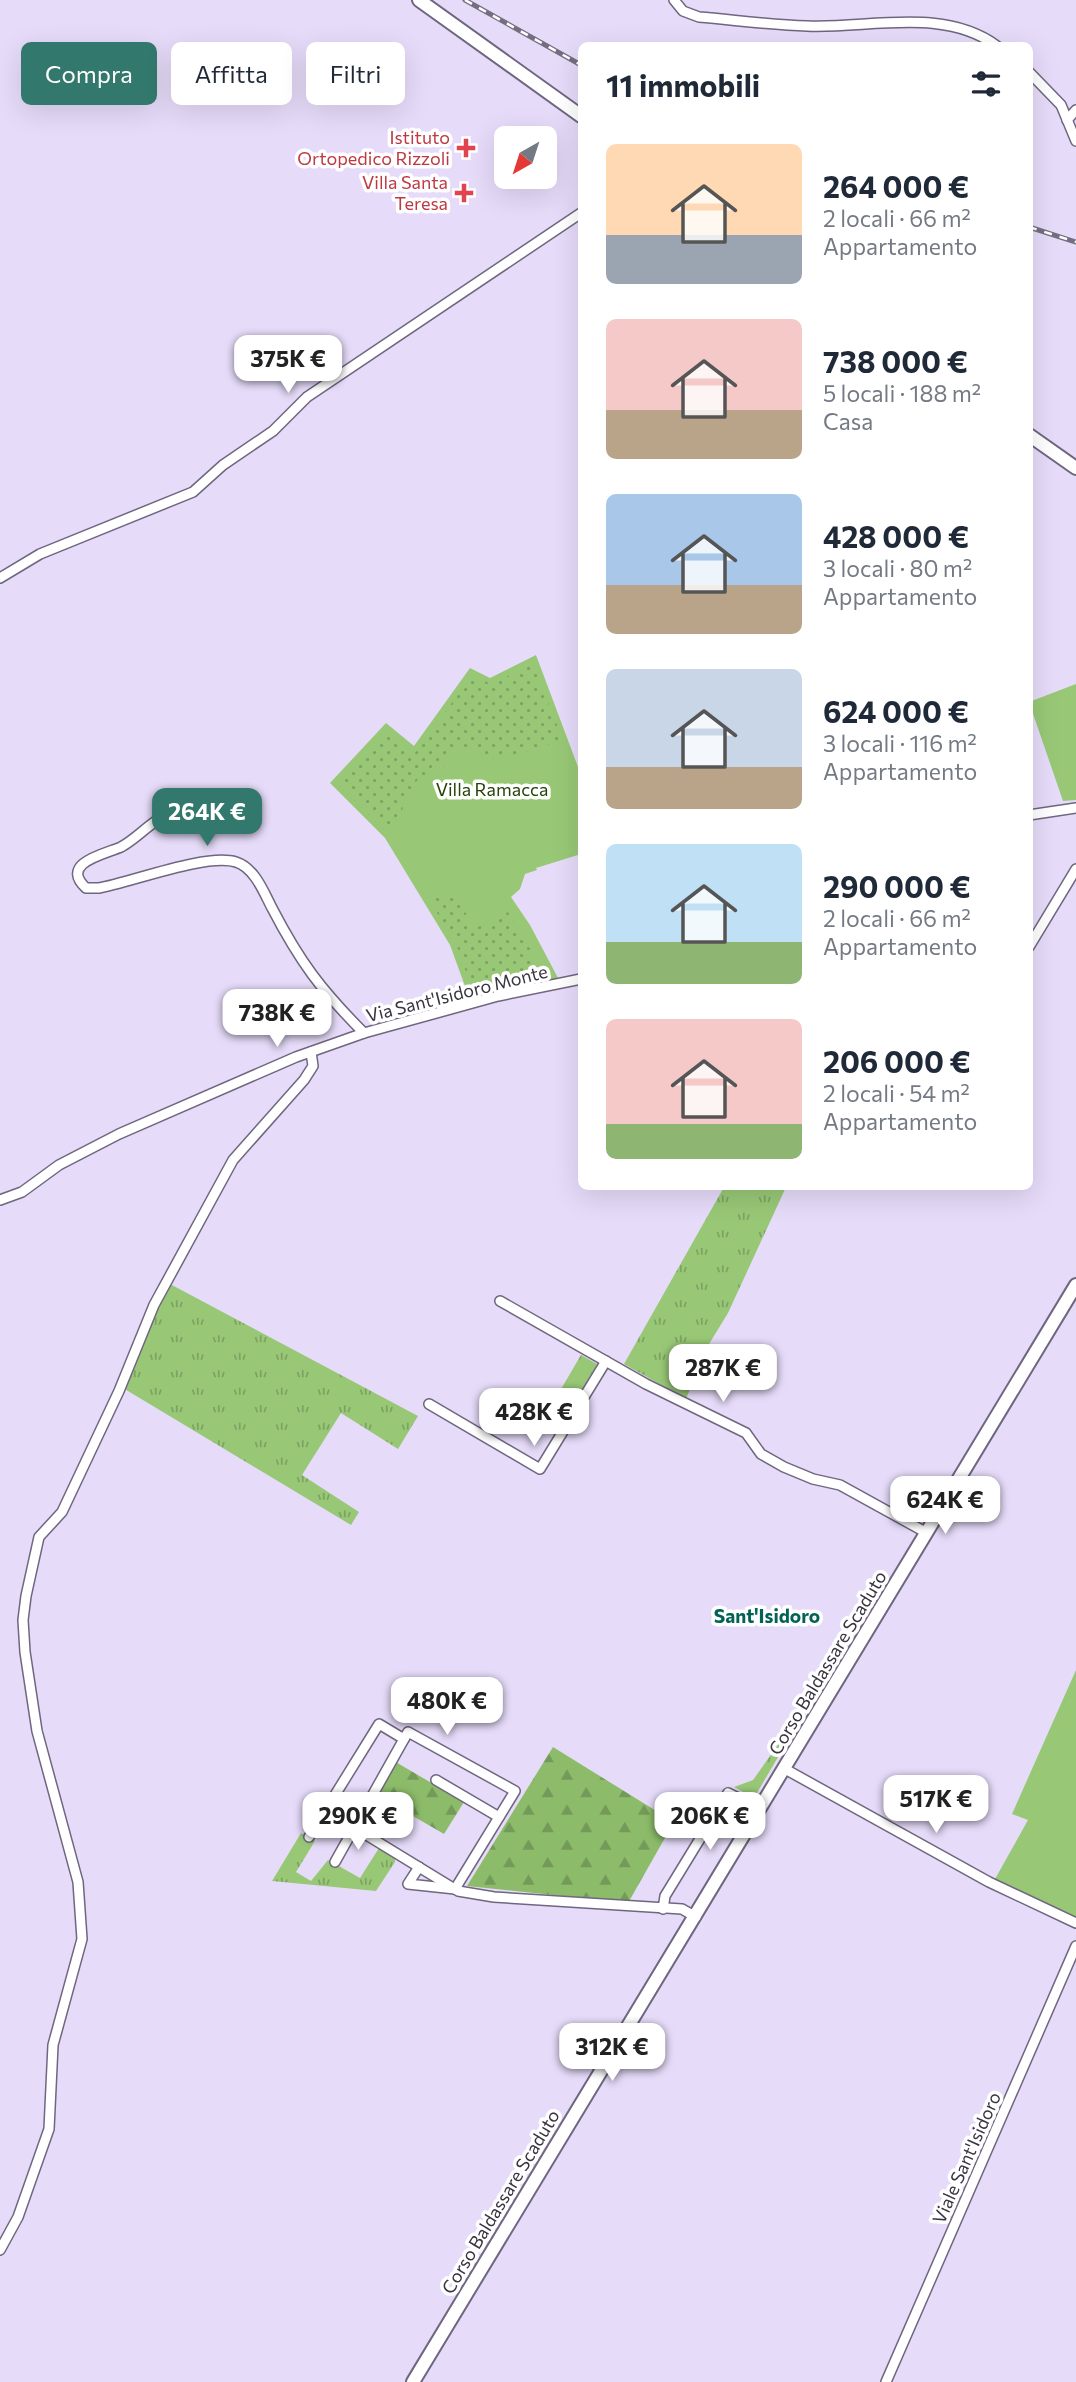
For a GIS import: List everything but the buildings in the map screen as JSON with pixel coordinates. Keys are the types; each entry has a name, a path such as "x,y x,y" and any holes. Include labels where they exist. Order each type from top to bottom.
{"street":[{"path":"419,0 578,114"},
{"path":"674,0 682,11 699,17 808,26 910,22 969,31 990,42"},
{"path":"1033,76 1061,105 1076,141"},
{"path":"1067,120 1076,110"},
{"path":"0,578 40,554 193,492 223,464 273,431 307,397 578,215"},
{"path":"1033,438 1076,468"},
{"path":"219,803 169,815 124,845 93,856 82,864 78,874 80,882 86,888 99,888 186,866 238,862 258,881 303,964 364,1033"},
{"path":"1033,814 1076,808"},
{"path":"1033,940 1076,869"},
{"name":"Via Sant'Isidoro Monte","path":"0,1200 22,1192 59,1165 119,1133 311,1052 364,1033 498,996 578,980"},
{"path":"0,2250 18,2217 49,2129 53,2045 82,1939 78,1882 37,1731 25,1652 23,1620 39,1537 62,1512 119,1391 154,1305 233,1160 303,1080 313,1066 311,1052"},
{"name":"Corso Baldassare Scaduto","path":"413,2382 1076,1285"},
{"path":"500,1301 606,1361 746,1433 761,1454 784,1467 813,1479 840,1485 927,1533"},
{"path":"429,1404 540,1469 606,1361"},
{"path":"309,1837 379,1724 404,1739"},
{"path":"335,1863 408,1732 514,1791 455,1889"},
{"path":"785,1769 989,1882 1076,1923"},
{"path":"436,1780 499,1817"},
{"path":"663,1909 665,1896 728,1793 761,1809"},
{"path":"324,1813 455,1889"},
{"path":"419,1867 408,1884 494,1897 682,1909 696,1917"},
{"name":"Viale Sant'Isidoro","path":"886,2382 1076,1946"},
{"path":"894,2364 896,2382"}],"green space":[{"name":"Villa Ramacca","path":"536,655 578,767 578,855 525,874 520,889 511,897 530,925 558,978 504,991 465,986 450,945 385,838 330,783 386,723 414,746 470,668 490,678"},
{"path":"533,664 563,740 504,759 502,756 491,759 473,747 457,750 442,770 418,779 403,802 402,814 385,831 337,783 387,729 415,753 472,675 491,684"},
{"path":"1076,684 1076,800 1063,801 1033,714 1033,700"},
{"path":"438,893 460,898 472,930 508,912 545,974 503,986 469,980 456,944 430,901"},
{"path":"722,1190 785,1190 728,1313 706,1349 686,1399 624,1364"},
{"path":"170,1284 418,1416 398,1449 341,1413 302,1475 359,1512 351,1525 123,1388 145,1329"},
{"path":"581,1355 597,1364 572,1406 557,1396"},
{"path":"1076,1670 1075,1916 995,1879 1028,1820 1012,1814"},
{"path":"787,1732 791,1735 754,1798 734,1787 753,1780"},
{"path":"553,1747 674,1822 628,1903 467,1886"},
{"path":"394,1761 464,1802 444,1834 375,1794"},
{"path":"301,1833 315,1841 296,1872 311,1881 328,1860 360,1878 379,1848 395,1858 395,1862 376,1891 272,1881"}],"railway":[{"path":"465,0 578,63"},
{"path":"1033,228 1076,242"}],"place":[{"name":"Istituto Ortopedico Rizzoli","path":"466,148"},
{"name":"Villa Santa Teresa","path":"464,193"}],"district":[{"name":"Sant'Isidoro","path":"767,1616"}]}
